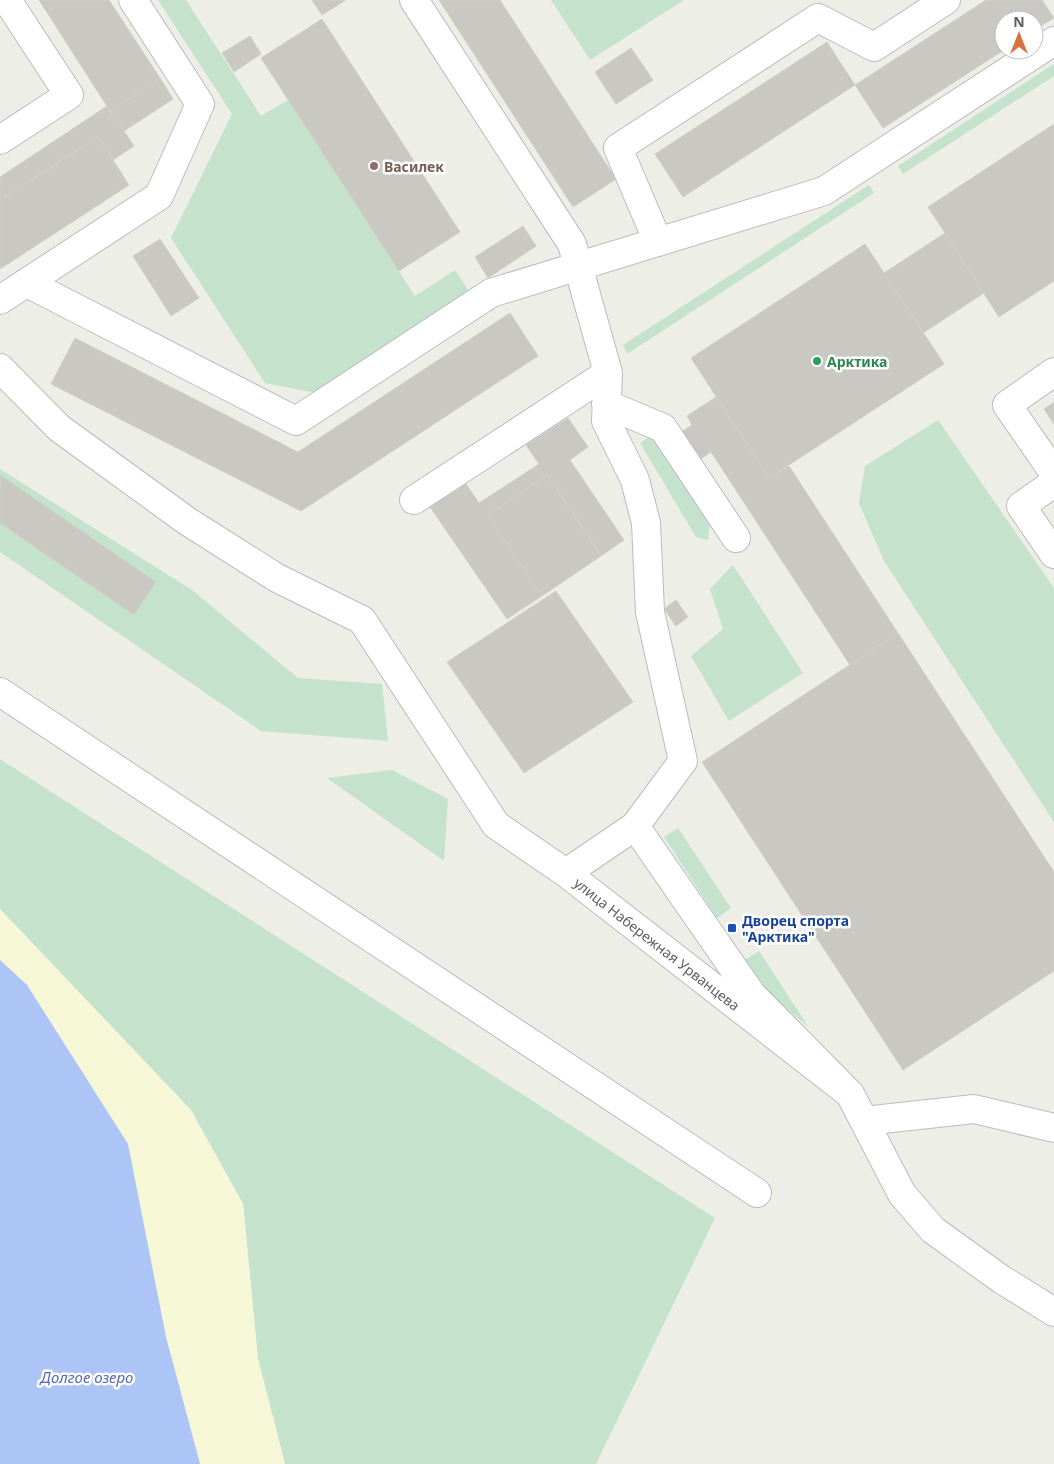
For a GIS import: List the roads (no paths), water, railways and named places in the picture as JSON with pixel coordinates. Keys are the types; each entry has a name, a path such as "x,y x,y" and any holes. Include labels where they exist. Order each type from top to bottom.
{"street":[{"path":"0,140 68,95 7,0"},
{"path":"0,300 159,196 200,104 133,0"},
{"path":"414,0 572,244 608,373 606,421 635,480 646,523 650,612 683,761 635,826"},
{"path":"658,242 618,148 818,18 874,47 946,0"},
{"path":"27,283 296,420 491,293 824,191 1054,42"},
{"path":"0,368 59,428 187,521 277,578 362,620 496,825 566,873"},
{"path":"1054,372 1007,405 1054,473"},
{"path":"414,500 608,373"},
{"path":"606,404 664,428 736,538"},
{"path":"1054,483 1021,506 1054,554"},
{"path":"0,692 757,1193"},
{"name":"улица Набережная Урванцева","path":"850,1094 566,873 635,826 752,995 850,1094 902,1194 933,1230 1001,1279 1054,1312"},
{"path":"864,1121 974,1109 1054,1128"}],"water":[{"name":"Долгое озеро","path":"0,960 27,985 128,1144 166,1337 200,1464 0,1464"}],"place":[{"name":"Василек","path":"374,166"},
{"name":"Арктика","path":"817,361"},
{"name":"Дворец спорта \"Арктика\"","path":"732,928"}]}
